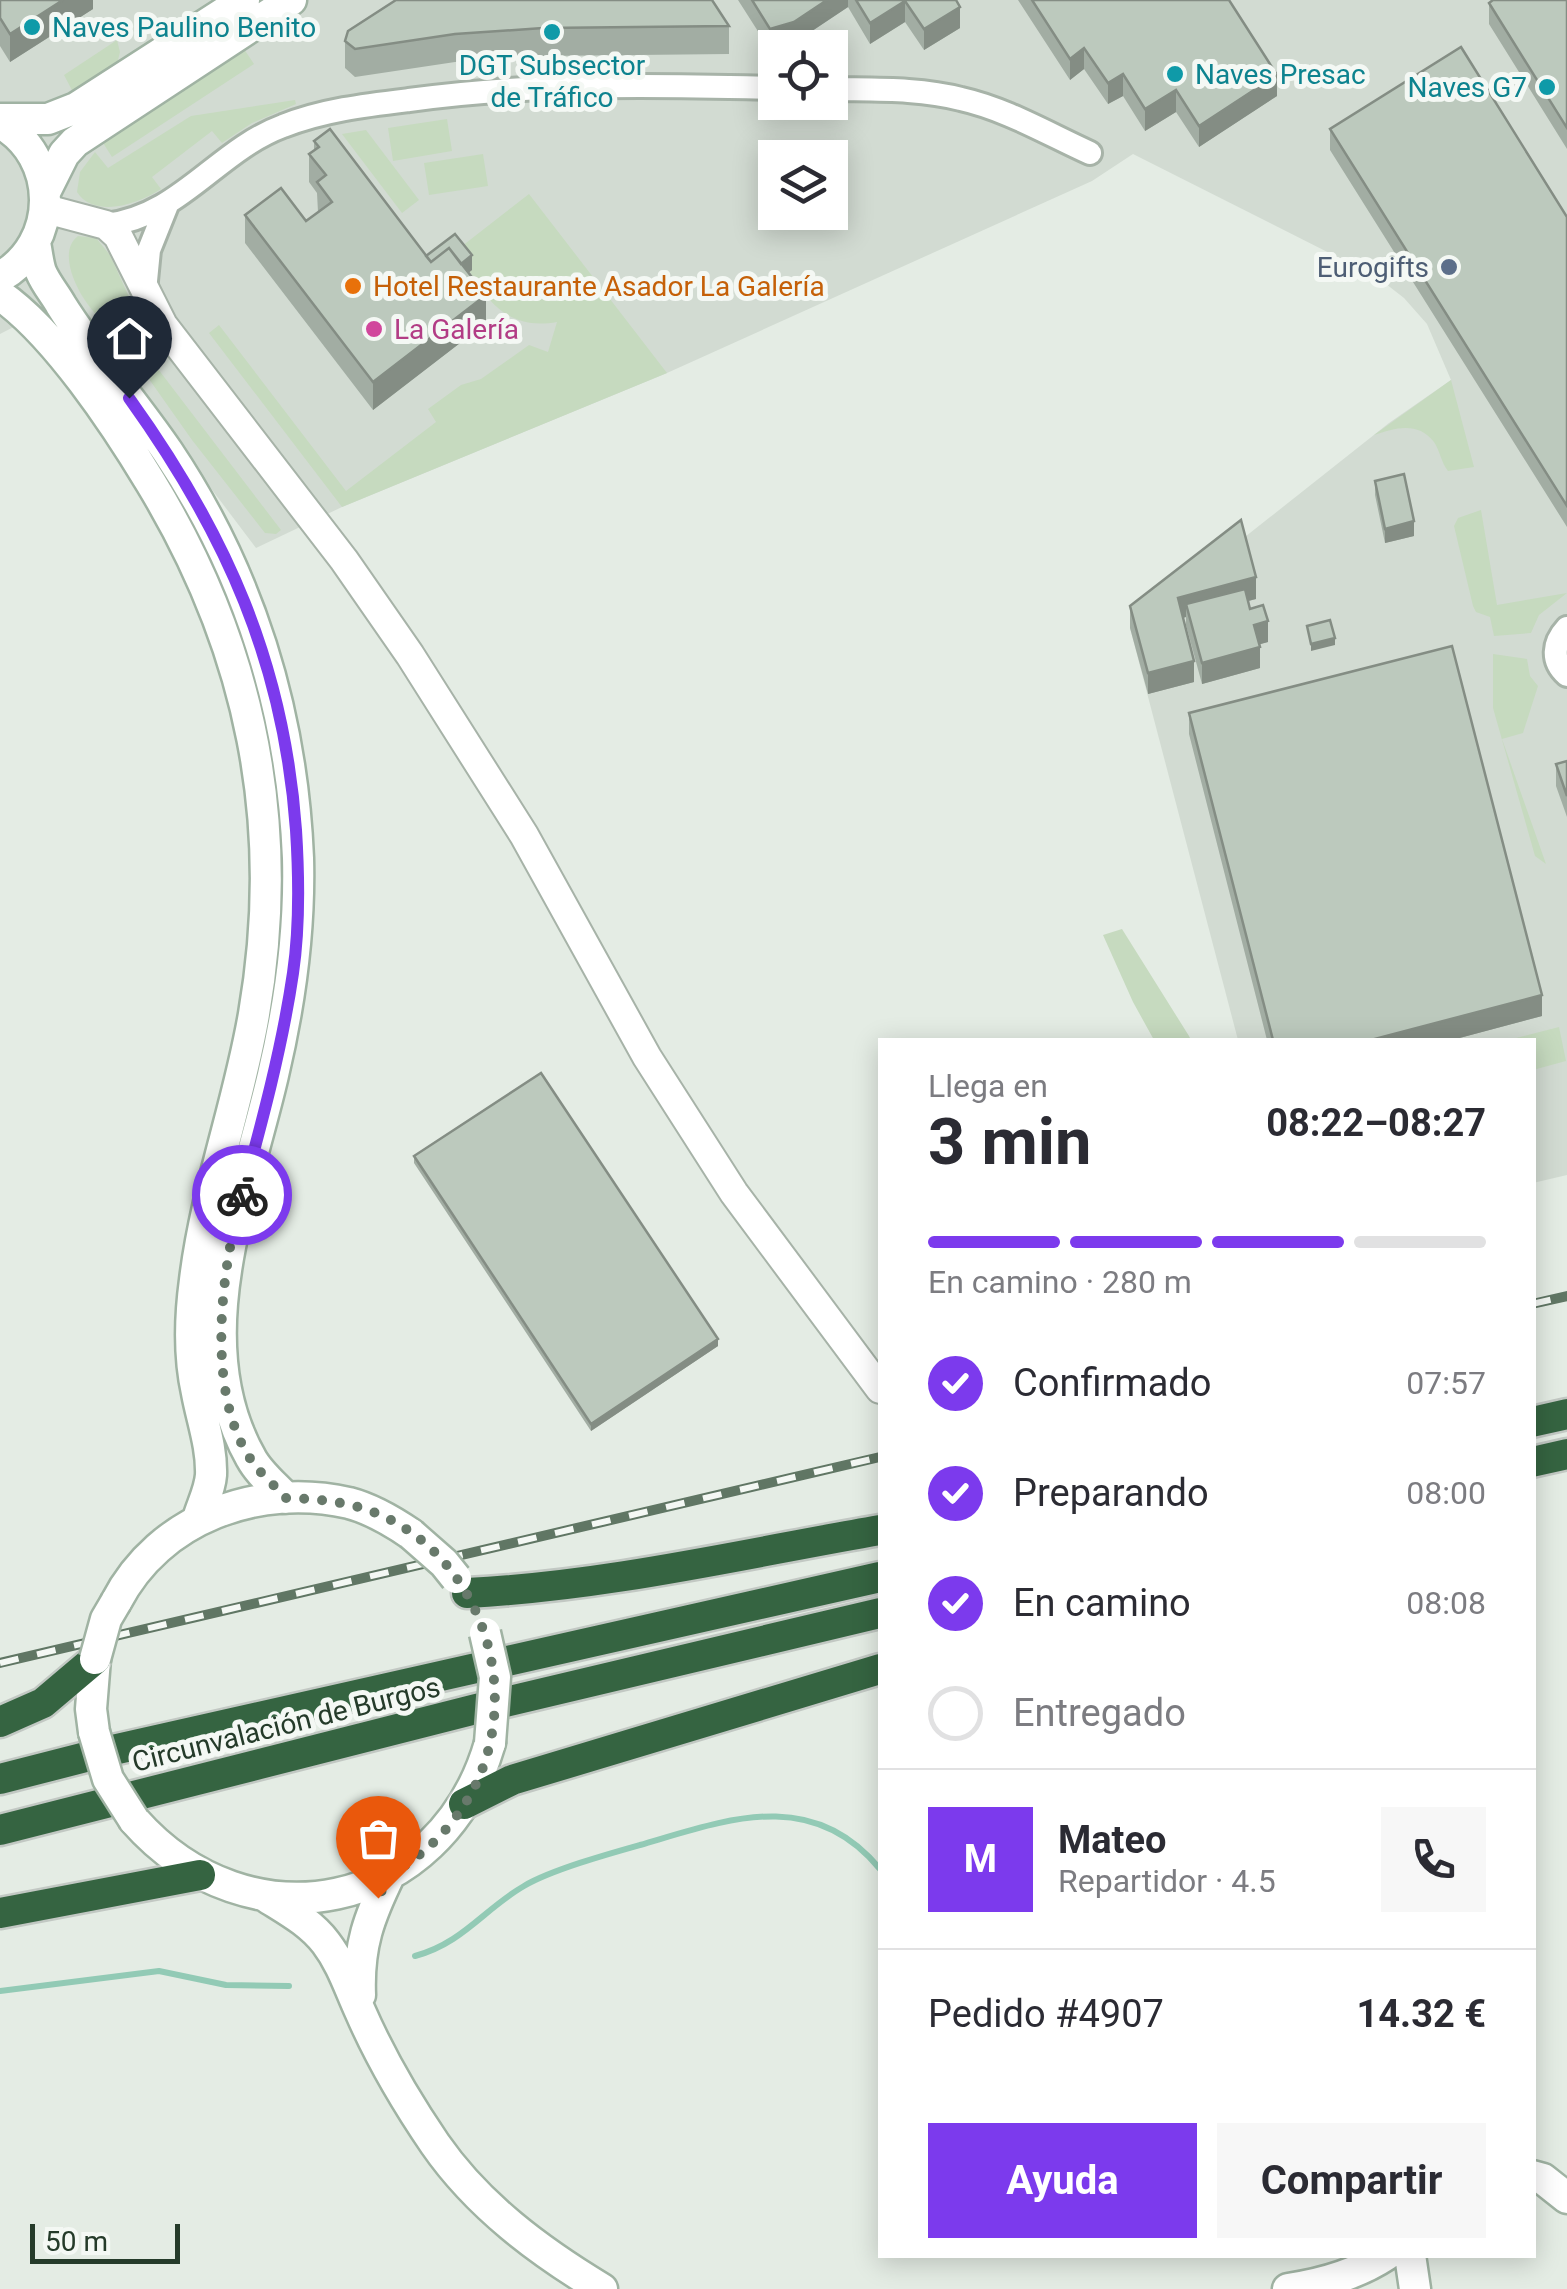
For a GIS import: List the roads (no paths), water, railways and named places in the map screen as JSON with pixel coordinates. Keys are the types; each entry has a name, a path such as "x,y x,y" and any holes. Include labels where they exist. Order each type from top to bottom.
{"highway":[{"path":"1536,1418 1567,1414"},
{"path":"461,1586 564,1586 878,1530"},
{"name":"Circunvalación de Burgos","path":"0,1779 113,1750 878,1578"},
{"name":"Circunvalación de Burgos","path":"0,1830 878,1613"},
{"path":"0,1722 43,1704 95,1659"},
{"path":"464,1804 512,1780 878,1670"},
{"path":"0,1912 200,1876"}],"main road":[{"path":"0,121 48,119 76,108 244,0"},
{"path":"0,277 12,271 35,243 64,154 75,142 291,0"},
{"path":"0,121 22,138 32,152 46,200"},
{"path":"35,243 41,272 70,320 168,453 205,513 250,611 279,705 294,797 297,936 281,1038 228,1261 222,1350 235,1426 253,1462 286,1498"},
{"path":"0,295 30,317 46,336 138,461 184,538 230,648 252,728 260,775 266,829 265,936 254,1016 210,1198 192,1308 196,1390 210,1454 211,1480 198,1519"},
{"path":"286,1498 350,1504 385,1517 412,1534 444,1563 461,1586 485,1634 496,1699 484,1764 464,1804 444,1831 419,1855 390,1874 361,1887 298,1898 232,1889 200,1876 153,1842 108,1779 91,1709 95,1659 106,1619 144,1561 198,1519 236,1504 286,1498"},
{"path":"360,2013 359,1966 366,1923 390,1874"},
{"path":"266,1896 300,1918 324,1940 346,1974 360,2013 437,2147 480,2198 547,2255 602,2289"},
{"path":"1536,2177 1567,2198"},
{"path":"1302,2287 1352,2272 1380,2258"},
{"path":"1411,2258 1416,2289"},
{"path":"1302,2287 1353,2289"}],"street":[{"path":"106,225 144,218 167,205 279,127 342,110 455,94 557,86 758,88"},
{"path":"848,90 925,92 963,99 1090,153"},
{"path":"46,200 106,225 126,248 163,326 344,560 410,655 524,835 647,1057 734,1193 878,1386"},
{"path":"145,291 149,250 167,205"},
{"path":"1567,628 1555,648 1557,664 1567,676"}],"waterway":[{"path":"415,1956 447,1943 510,1895 549,1874 672,1835 736,1820 797,1818 826,1827 854,1843 878,1867"},
{"path":"0,1991 159,1971 226,1985 289,1986"}],"railway":[{"path":"1536,1303 1567,1296"},
{"path":"0,1663 878,1457"}],"place":[{"name":"Naves Paulino Benito","path":"32,27"},
{"name":"DGT Subsector de Tráfico","path":"552,32"},
{"name":"Naves Presac","path":"1175,74"},
{"name":"Naves G7","path":"1547,87"},
{"name":"Eurogifts","path":"1449,267"},
{"name":"Hotel Restaurante Asador La Galería","path":"353,286"},
{"name":"La Galería","path":"374,329"}]}
